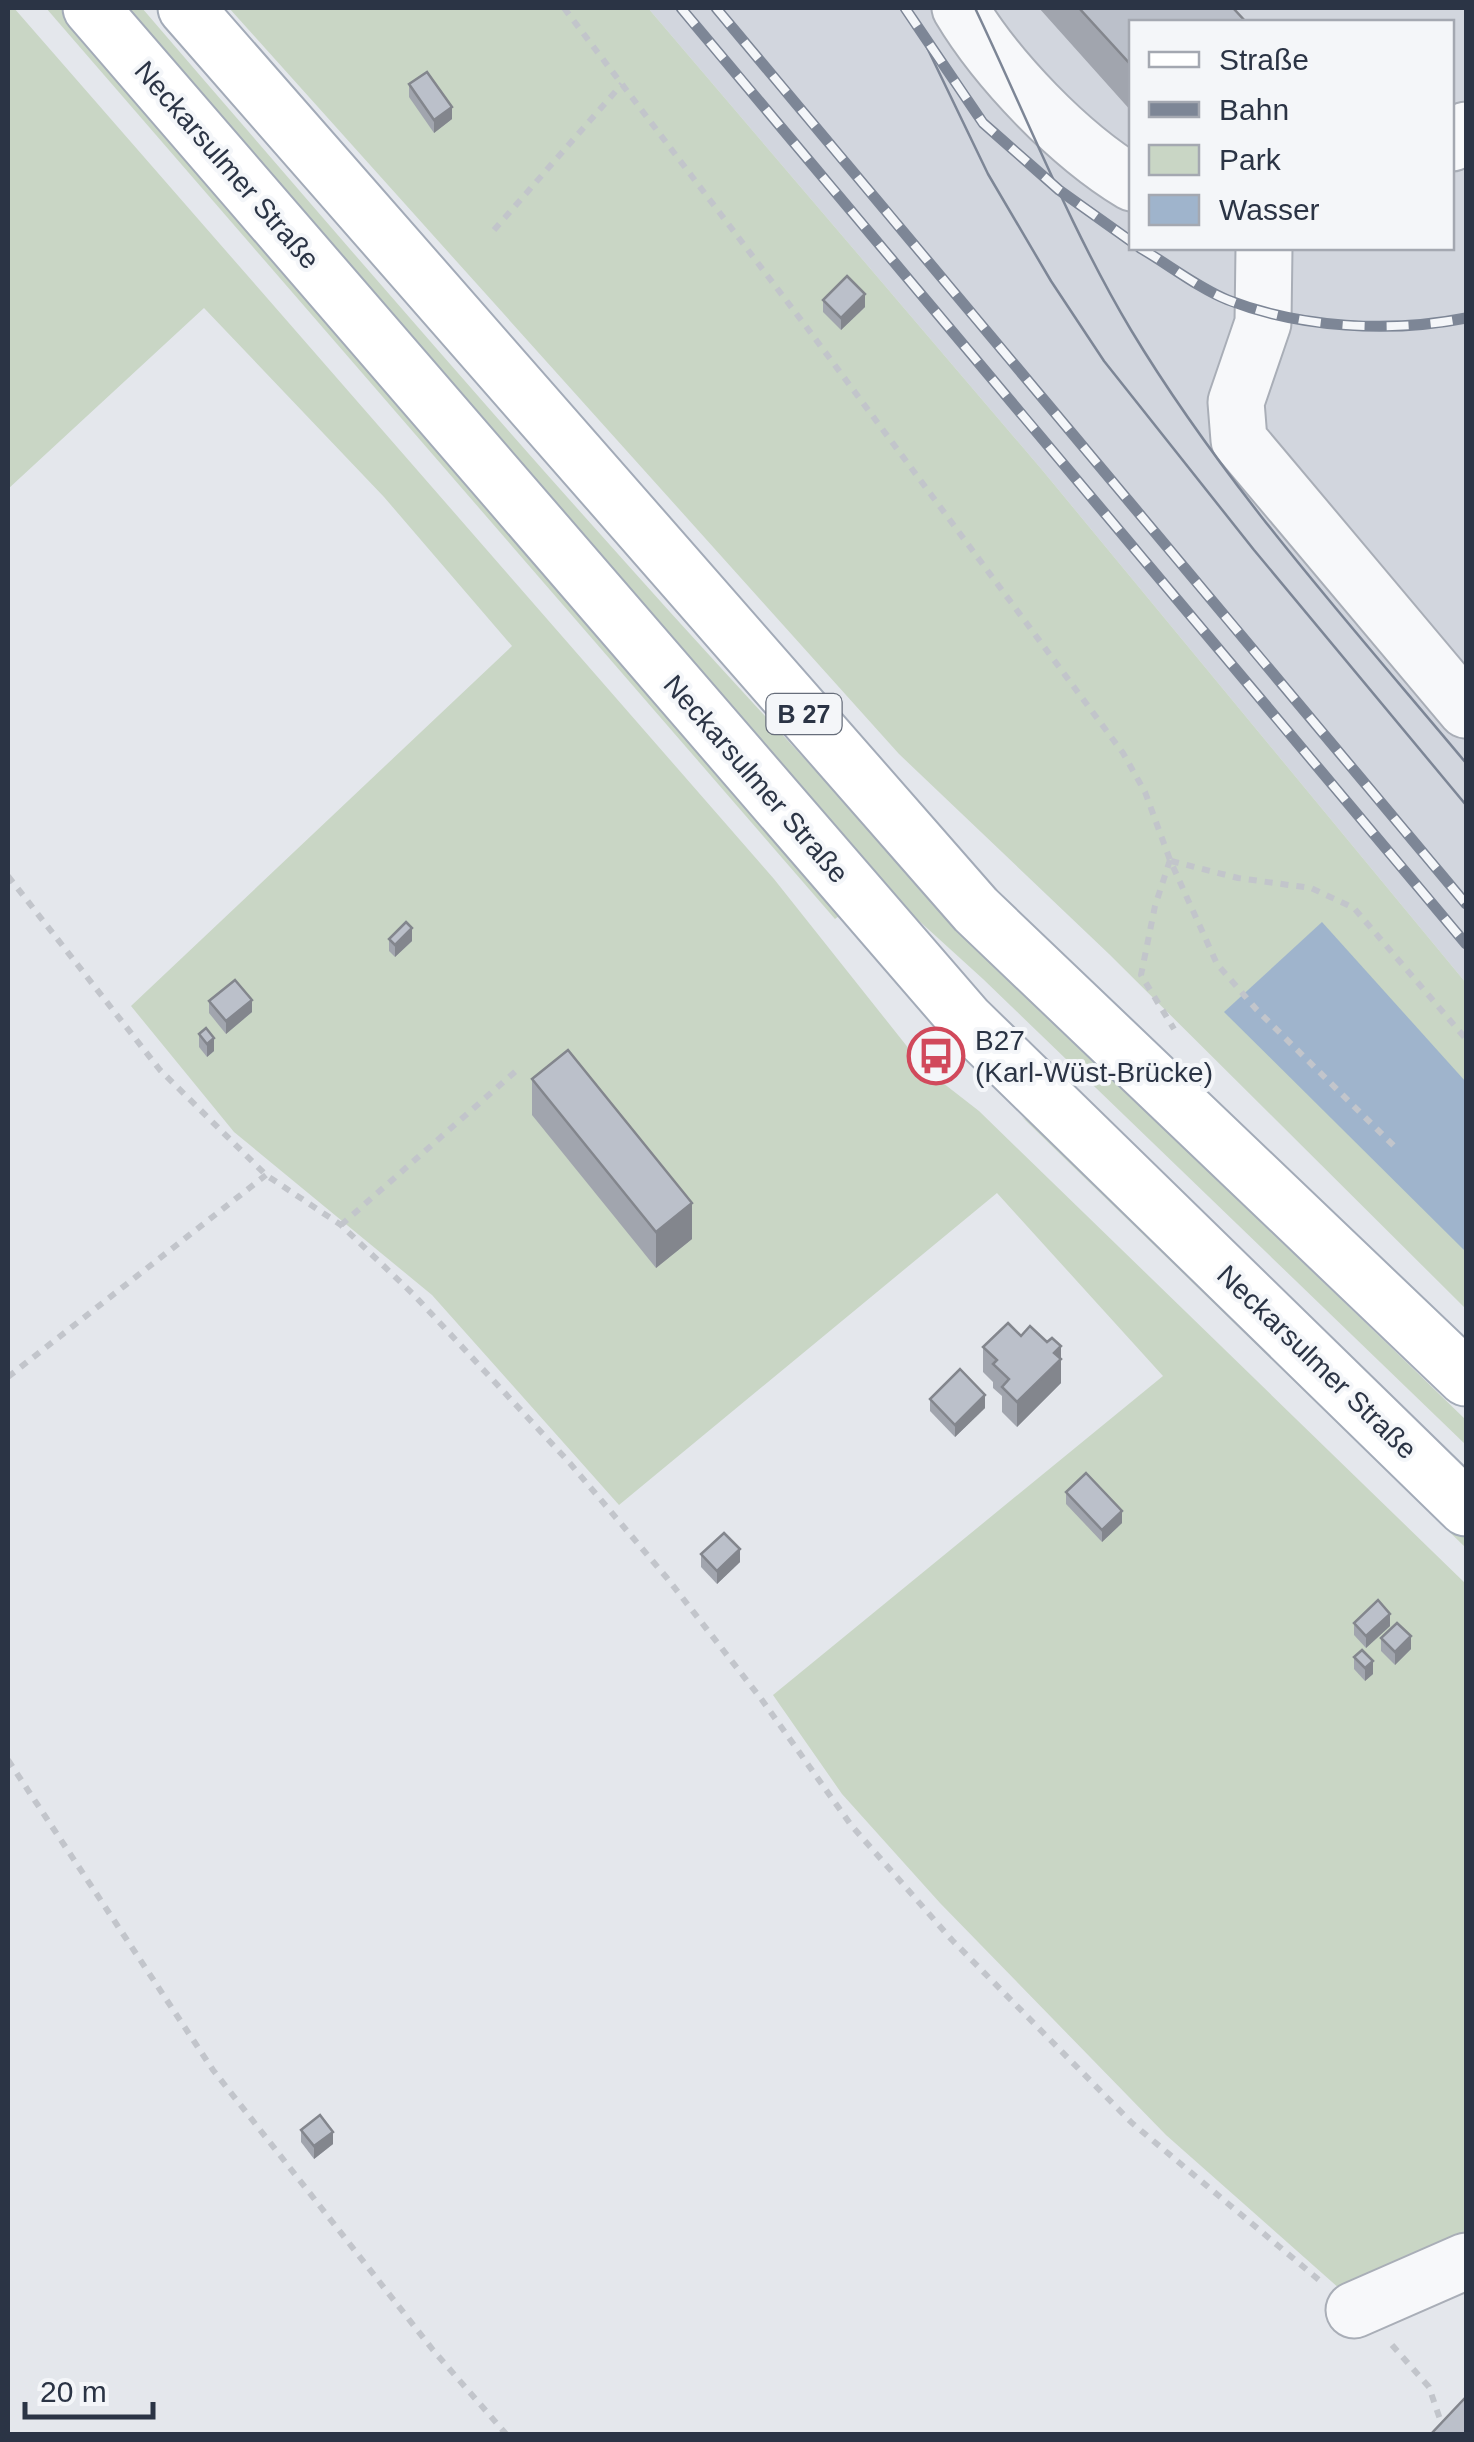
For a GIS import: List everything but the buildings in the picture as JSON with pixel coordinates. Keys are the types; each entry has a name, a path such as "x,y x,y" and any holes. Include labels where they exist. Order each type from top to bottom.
{"main road":[{"name":"Neckarsulmer Straße","path":"91,8 966,1020 1466,1508"},
{"name":"B 27","path":"186,8 976,910 1466,1378"}],"street":[{"path":"960,8 1003,66 1047,112 1104,166 1129,181"},
{"path":"1264,250 1263,323 1236,402 1239,440 1466,710"},
{"path":"1354,2310 1466,2261"}],"path":[{"path":"564,8 1123,753 1145,792 1170,860 1217,964 1257,1010 1398,1150"},
{"path":"494,230 622,84"},
{"path":"1170,860 1155,906 1141,975 1180,1038"},
{"path":"1170,860 1238,878 1311,888 1354,908 1466,1038"},
{"path":"8,876 160,1070 266,1175 341,1225 414,1295 568,1461 667,1578 852,1825 952,1940 1132,2123 1407,2358 1429,2387 1444,2431"},
{"path":"341,1225 516,1070"},
{"path":"8,1378 266,1175"},
{"path":"8,1760 212,2070 433,2350 506,2434"}],"shaded area":[{"path":"648,8 1466,8 1466,983 1043,471"}],"green space":[{"path":"8,8 14,8 774,879 925,1069 979,1111 1466,1584 1466,2286 1450,2290 1384,2328 1166,2135 940,1903 842,1794 773,1695 1163,1376 997,1193 619,1505 432,1295 234,1132 131,1006 512,646 384,497 204,308 8,489"},
{"path":"46,8 61,8 815,878 839,916 835,919"},
{"path":"119,8 142,8 646,585 853,811 1021,986 1466,1420 1466,1445 983,979 884,889"},
{"path":"229,8 648,8 1043,471 1466,983 1466,1309 1109,954 899,754"},
{"path":"1022,1117 1060,1142 1466,1535 1466,1548"}],"water":[{"path":"1322,922 1466,1082 1466,1252 1224,1012"}],"tram line":[{"path":"908,8 988,174 1104,361 1254,550 1466,805"},
{"path":"975,8 1088,252 1168,388 1247,499 1466,763"}],"railway":[{"path":"681,8 1466,944"},
{"path":"716,8 1466,904"},
{"path":"905,8 983,123 1059,190 1129,240"},
{"path":"1143,250 1217,295 1285,317 1377,326 1466,318"}],"place":[{"name":"B27 (Karl-Wüst-Brücke)","path":"936,1056"}]}
